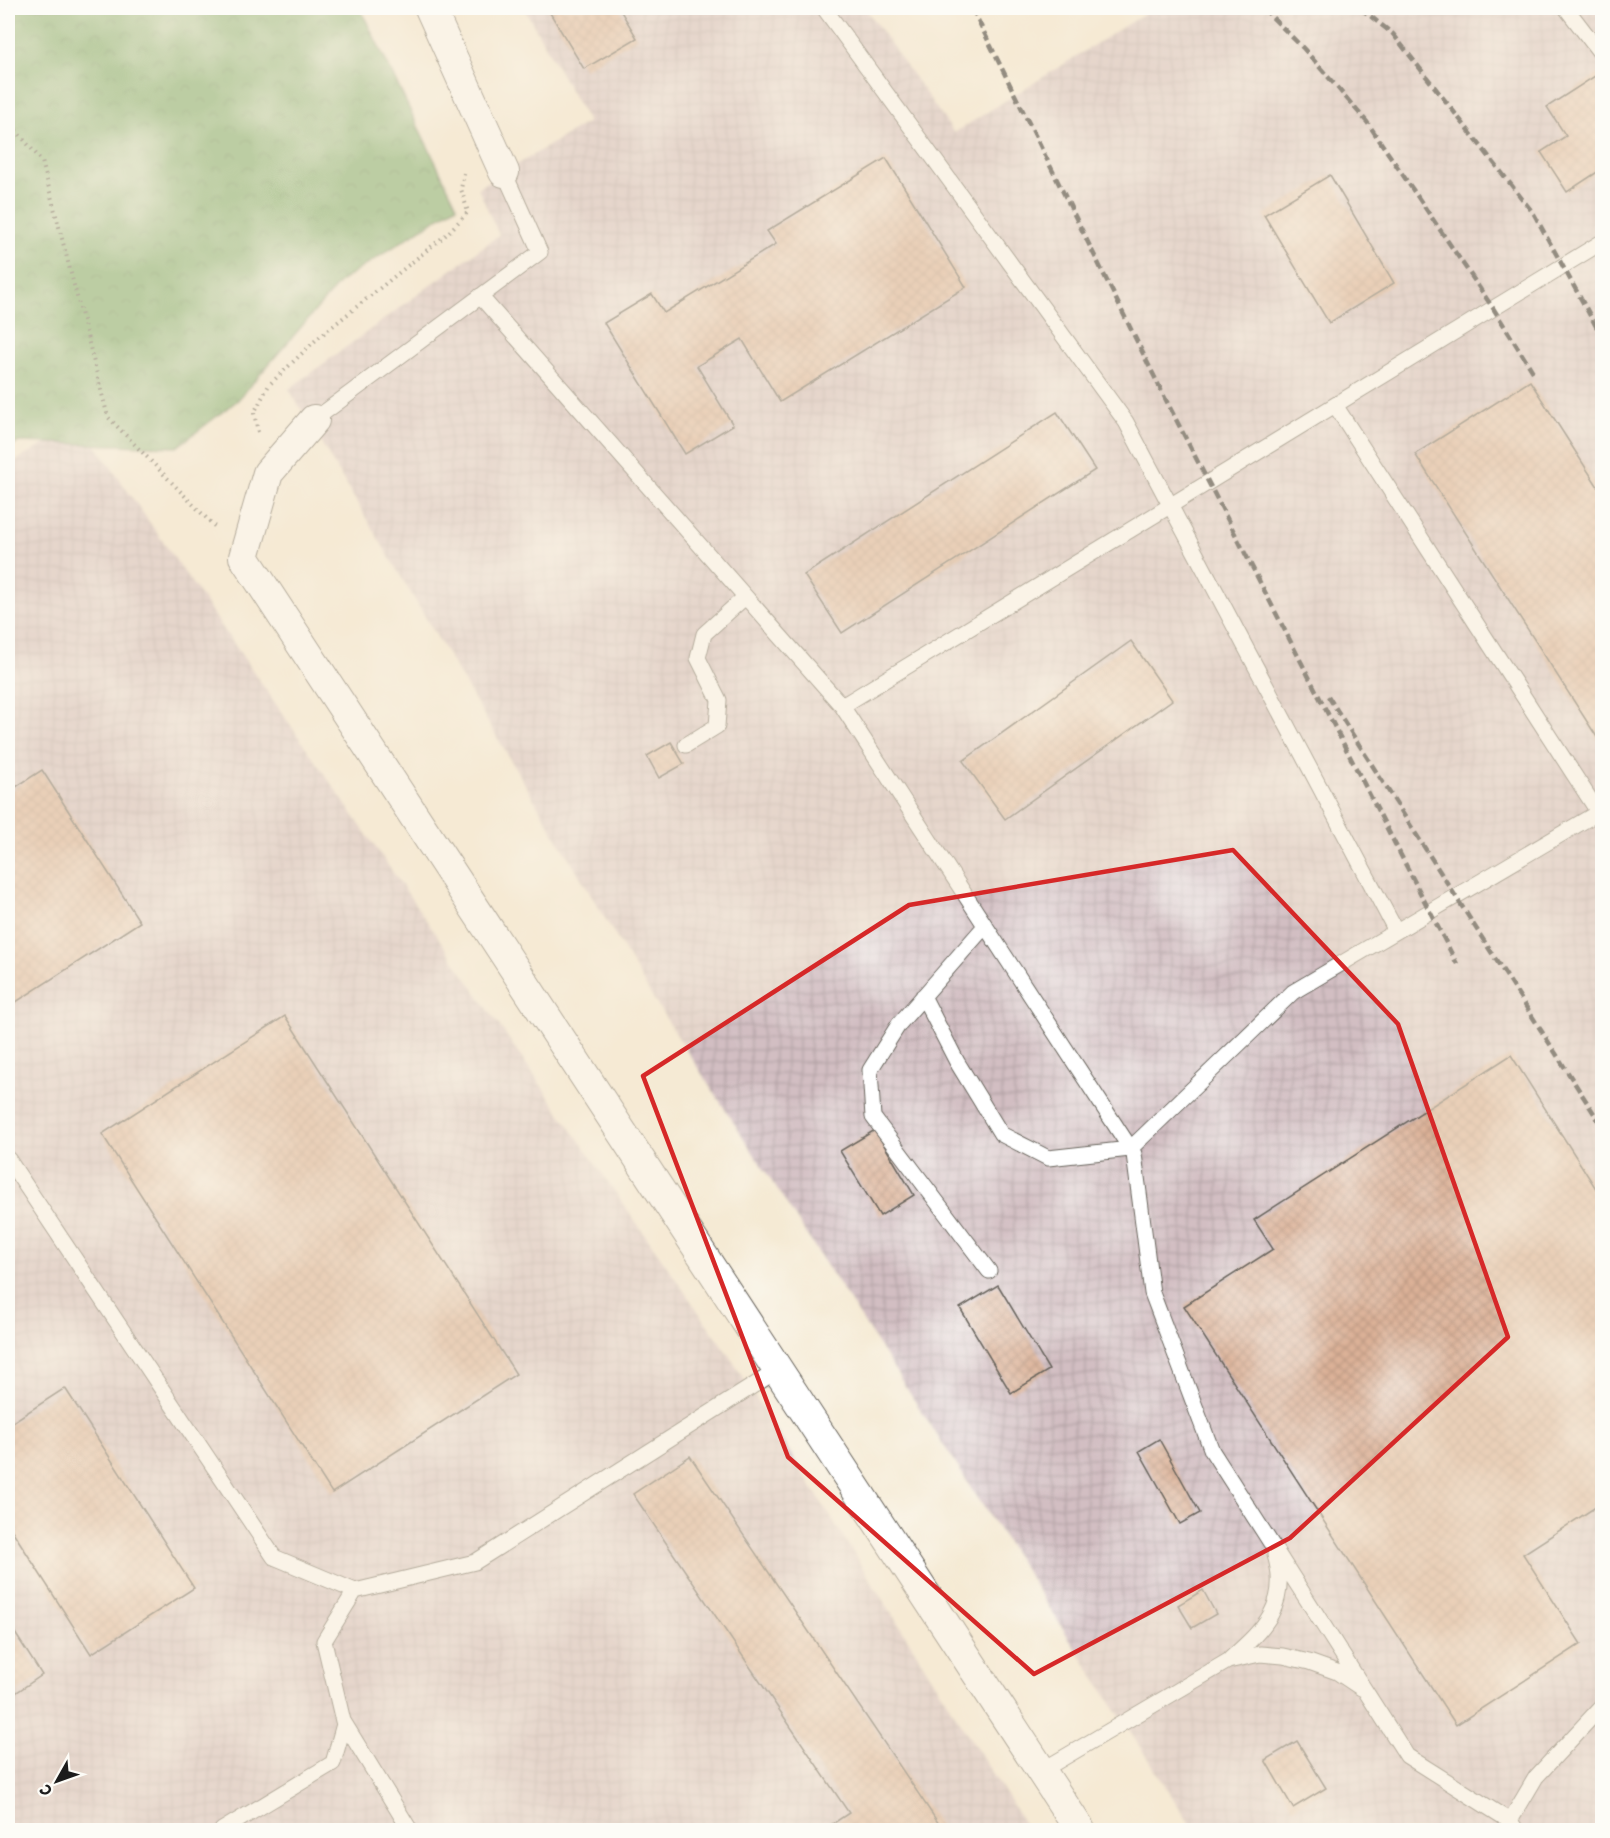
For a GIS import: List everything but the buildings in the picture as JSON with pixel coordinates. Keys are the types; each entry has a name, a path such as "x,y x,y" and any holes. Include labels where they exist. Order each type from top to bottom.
{"street":[{"path":"430,8 504,172"},
{"path":"315,420 268,473 244,557 1080,1830"}],"lane":[{"path":"824,8 1126,422 1396,931"},
{"path":"1566,8 1602,55"},
{"path":"315,420 540,252 504,172"},
{"path":"842,706 1602,242"},
{"path":"480,296 842,706 1134,1154 1152,1293 1212,1451 1407,1756 1513,1826 1536,1777 1602,1706"},
{"path":"923,996 957,1062 1001,1134 1048,1158 1130,1149 1293,992 1601,815 1335,405"},
{"path":"686,745 717,726 719,700 698,658 704,634 745,597"},
{"path":"985,926 899,1024 870,1070 873,1117 989,1271"},
{"path":"8,1159 274,1557 355,1591 475,1562 778,1370"},
{"path":"1041,1771 1228,1661 1257,1636 1274,1612 1280,1592 1278,1564 1272,1544"},
{"path":"355,1591 324,1641 344,1724 410,1830"},
{"path":"1228,1661 1260,1654 1283,1656 1337,1672 1365,1691"},
{"path":"222,1830 333,1762 344,1724"}],"path":[{"path":"8,121 42,161 108,417 244,557"},
{"path":"268,473 254,413 269,385 318,338 447,234 468,212 461,189 466,161 488,135"}],"highlighted area":[{"path":"1233,850 1398,1024 1508,1337 1290,1538 1034,1674 788,1457 643,1076 909,905"}],"shaded area":[{"path":"524,8 865,8 954,133 1153,8 1602,8 1602,1830 1194,1830 652,997 289,389 499,235 478,188 588,122"},
{"path":"81,424 730,1357 1028,1830 8,1830 8,465"}],"green space":[{"path":"8,8 360,8 457,206 341,281 238,400 177,447 19,442 8,448"}],"railway":[{"path":"972,8 1166,400 1457,964"},
{"path":"1263,8 1304,49 1367,122 1493,308 1535,375"},
{"path":"1360,8 1393,34 1534,214 1602,337"},
{"path":"1328,696 1602,1126"}]}
